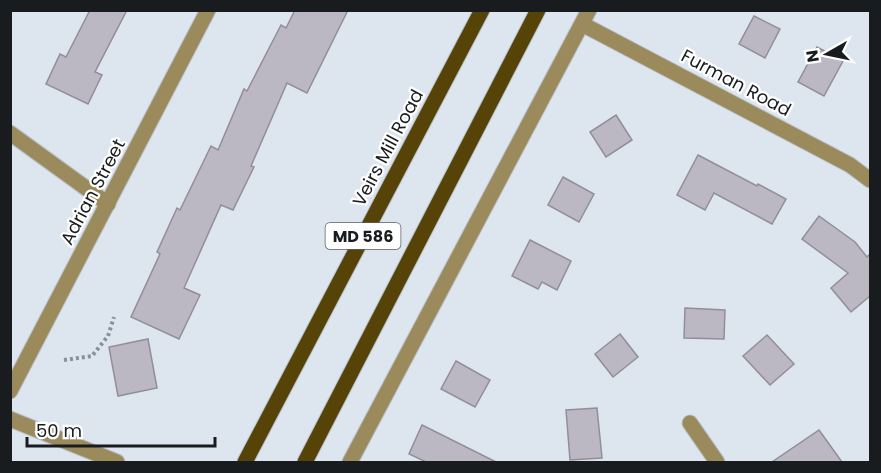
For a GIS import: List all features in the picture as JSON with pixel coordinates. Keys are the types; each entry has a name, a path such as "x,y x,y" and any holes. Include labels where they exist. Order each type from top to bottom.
{"main road":[{"name":"Veirs Mill Road","path":"245,462 482,10"},
{"name":"MD 586","path":"304,462 538,10"}],"street":[{"name":"Adrian Street","path":"10,391 208,10"},
{"path":"350,462 585,17"},
{"name":"Furman Road","path":"585,17 850,165 870,180"},
{"path":"10,133 108,204"},
{"path":"10,419 117,462"},
{"path":"690,423 717,462"}],"path":[{"path":"64,360 92,356 108,336 114,317"}],"building":[{"path":"90,10 127,10 95,72 102,75 88,104 46,84 60,54 66,57"},
{"path":"295,10 348,10 307,93 287,83 251,166 254,167 233,210 221,205 184,288 200,295 179,339 131,317 160,254 157,252 177,208 180,210 211,146 218,150 244,89 247,91 281,25 286,28"},
{"path":"754,16 780,29 765,58 739,44"},
{"path":"817,47 843,61 824,96 798,82"},
{"path":"616,115 632,140 606,157 590,132"},
{"path":"698,155 786,199 772,224 714,193 705,210 677,195"},
{"path":"563,177 594,194 579,222 548,205"},
{"path":"819,216 855,242 867,257 870,254 870,296 851,312 831,288 848,273 802,239"},
{"path":"530,240 571,261 557,290 542,282 538,289 512,276"},
{"path":"685,308 725,310 724,339 684,338"},
{"path":"620,334 638,357 613,377 595,354"},
{"path":"767,335 794,364 770,385 743,356"},
{"path":"148,339 157,388 118,396 109,347"},
{"path":"456,361 490,380 475,407 441,389"},
{"path":"597,408 602,458 570,460 566,410"},
{"path":"422,425 496,462 426,462 409,454"},
{"path":"819,430 842,462 772,462"}]}
